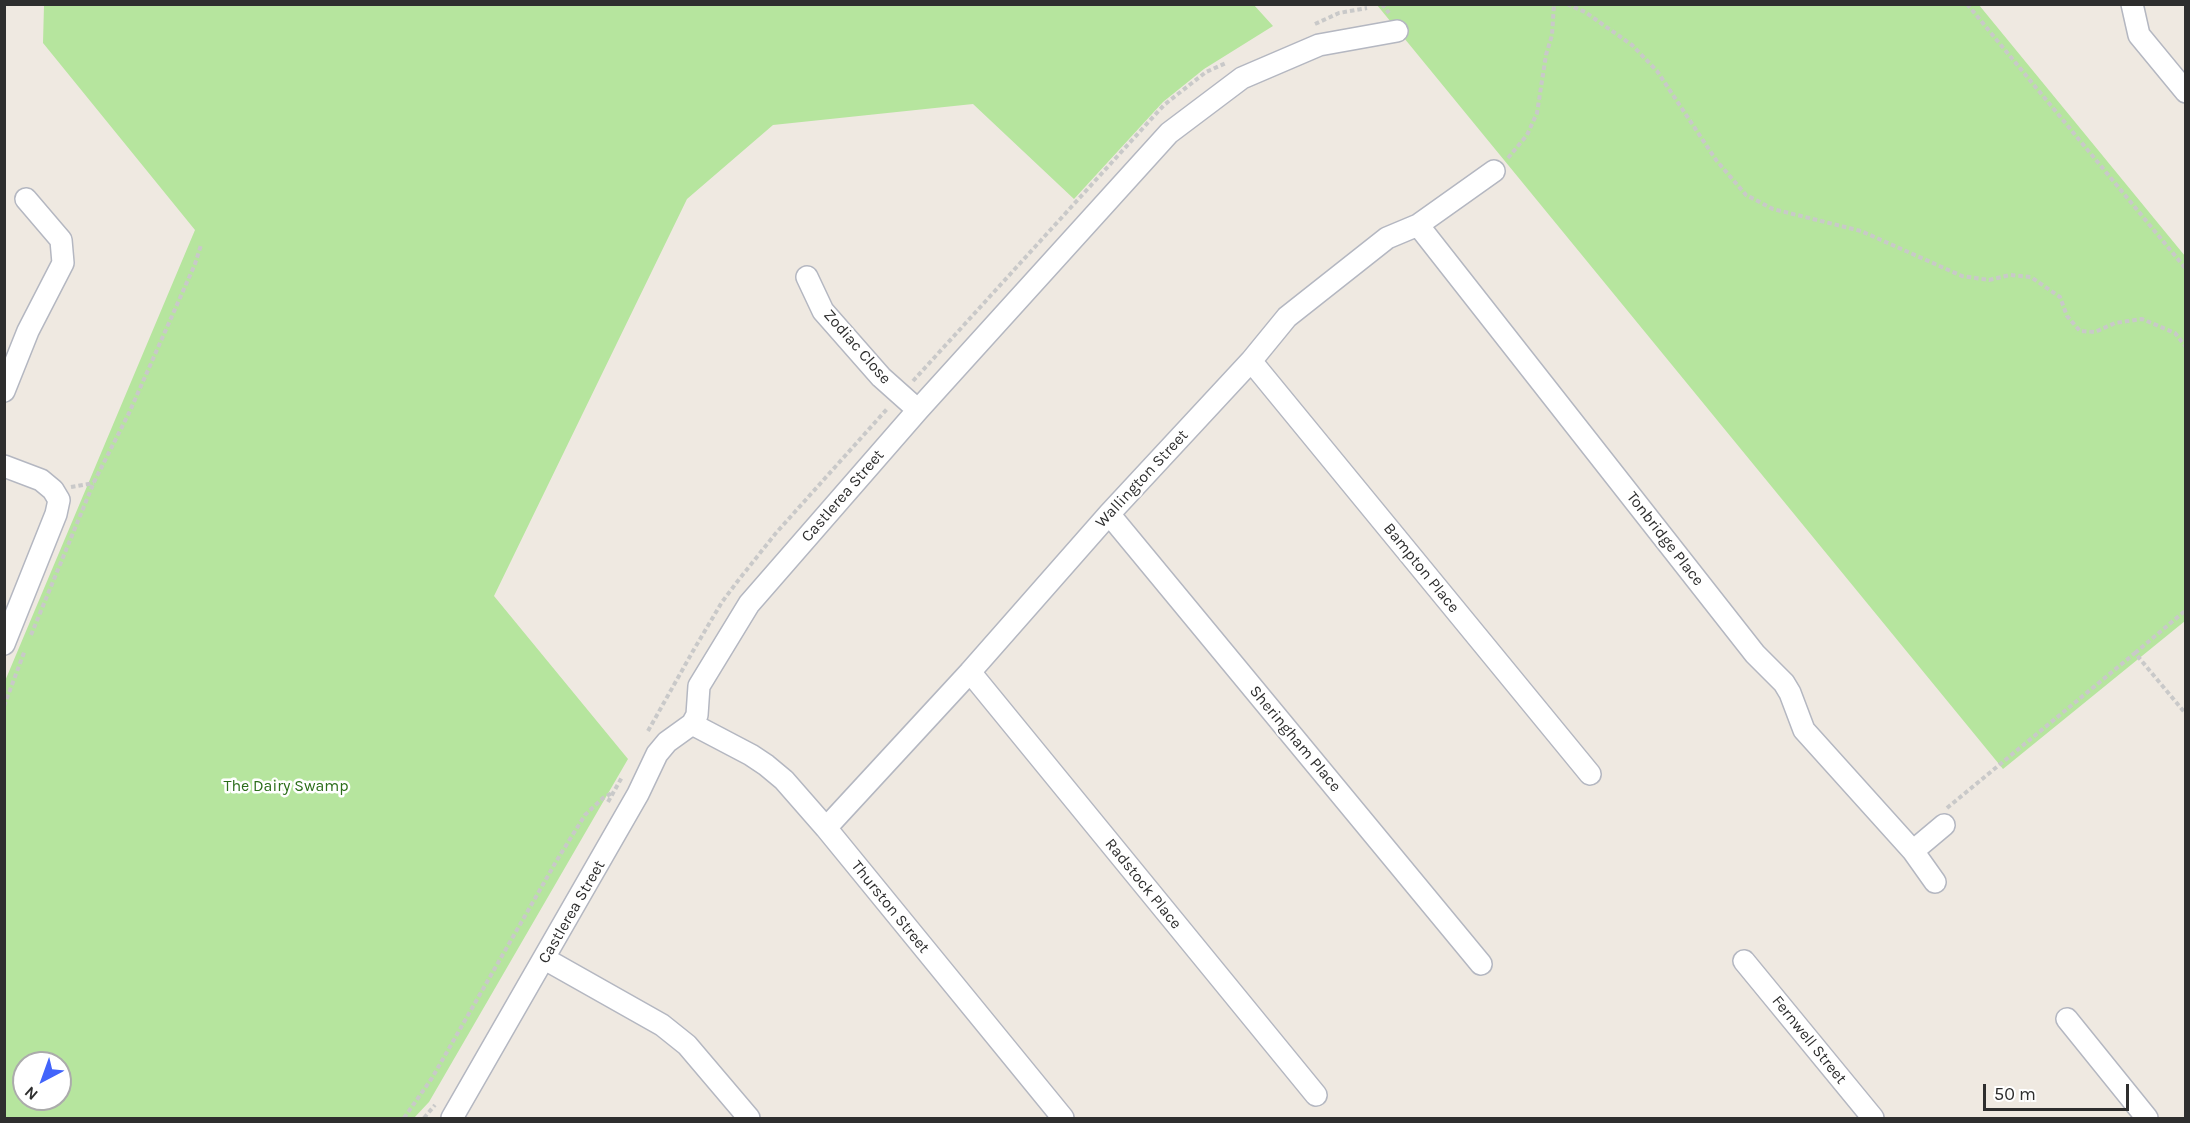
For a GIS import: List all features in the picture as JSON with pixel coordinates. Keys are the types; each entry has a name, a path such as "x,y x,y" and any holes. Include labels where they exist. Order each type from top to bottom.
{"street":[{"path":"2132,4 2139,35 2186,92"},
{"name":"Castlerea Street","path":"452,1119 638,794 657,754 667,742 693,724 697,715 699,686 749,604 918,410 1169,133 1242,78 1319,45 1397,31"},
{"name":"Wallington Street","path":"826,828 970,672 1109,514 1251,361 1287,317 1387,238 1418,225 1494,171"},
{"path":"4,391 28,332 63,263 61,240 26,199"},
{"name":"Tonbridge Place","path":"1418,225 1755,654 1784,683 1804,730 1913,850 1935,882"},
{"name":"Zodiac Close","path":"807,277 823,311 881,377 918,410"},
{"name":"Bampton Place","path":"1251,361 1590,774"},
{"path":"4,466 41,480 53,490 58,500 56,514 4,644"},
{"name":"Sheringham Place","path":"1109,514 1480,964"},
{"name":"Radstock Place","path":"970,672 1316,1095"},
{"name":"Thurston Street","path":"693,724 766,765 784,780 826,828 1062,1119"},
{"path":"1913,850 1944,825"},
{"path":"545,959 662,1025 687,1045 749,1119"},
{"name":"Fernwell Street","path":"1744,961 1873,1119"},
{"path":"2067,1019 2147,1119"}],"path":[{"path":"1494,171 1522,141 1537,113 1546,55 1552,35 1554,4"},
{"path":"1567,4 1585,12 1632,45 1657,71 1716,160 1746,195 1773,209 1860,231 1962,276 1989,280 2010,275 2031,277 2061,297 2067,316 2080,331 2096,332 2115,323 2142,319 2175,333 2186,347"},
{"path":"1967,4 2186,268"},
{"path":"30,639 94,483 139,392 195,264 201,245"},
{"path":"1944,825 1937,816 2186,610"},
{"path":"4,706 26,649"},
{"path":"2135,652 2186,714"},
{"path":"404,1119 432,1078 585,815 613,792"}],"green space":[{"name":"The Dairy Swamp","path":"44,5 1254,5 1273,26 1204,69 1163,102 1074,199 973,104 773,125 687,199 494,596 628,759 429,1102 414,1118 5,1118 5,681 195,230 43,43"},
{"path":"1377,5 1979,5 2185,256 2185,621 2003,769"}]}
